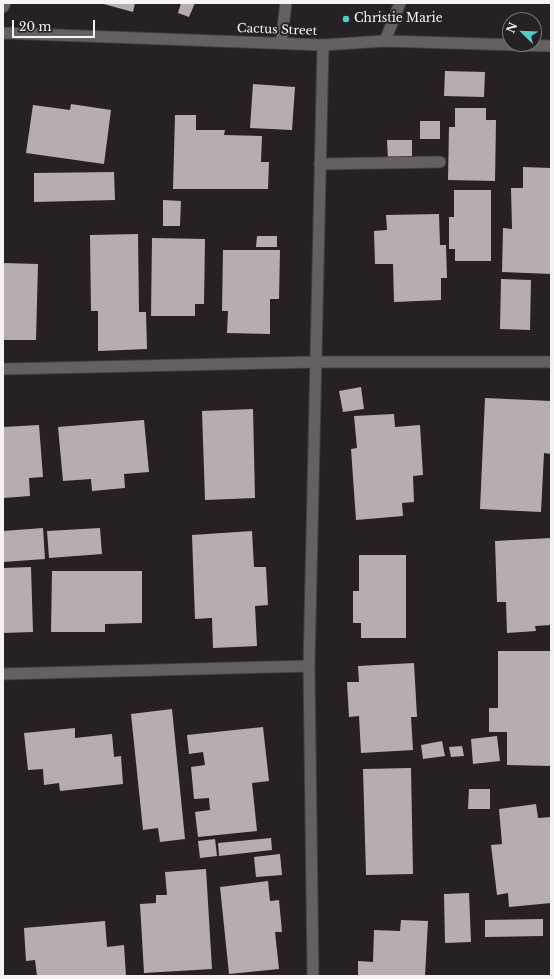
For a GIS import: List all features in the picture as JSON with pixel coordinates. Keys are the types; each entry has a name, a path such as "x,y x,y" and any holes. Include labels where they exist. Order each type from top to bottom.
{"street":[{"path":"280,43 286,3"},
{"path":"385,41 400,3"},
{"name":"Cactus Street","path":"3,33 280,43 323,44 385,41 551,46"},
{"path":"312,976 309,666 323,44"},
{"path":"320,164 440,162"},
{"path":"3,369 316,362 551,362"},
{"path":"3,674 309,666"}],"building":[{"path":"100,3 135,3 133,12"},
{"path":"181,3 195,3 189,17 178,13"},
{"path":"445,71 485,72 484,97 444,96"},
{"path":"253,84 295,87 292,130 250,128"},
{"path":"71,104 111,110 104,164 26,153 33,105 70,110"},
{"path":"455,108 486,108 486,120 496,120 495,181 448,180 449,127 455,127"},
{"path":"175,115 196,115 196,130 225,130 224,135 262,136 261,162 269,162 268,189 173,189"},
{"path":"420,121 440,121 440,139 420,139"},
{"path":"387,140 412,140 412,158 388,159"},
{"path":"523,167 551,168 551,274 502,272 503,228 512,229 511,188 523,188"},
{"path":"114,172 115,200 34,202 34,173"},
{"path":"454,190 491,190 491,261 455,261 455,249 449,249 449,217 454,217"},
{"path":"163,200 181,201 180,226 163,226"},
{"path":"439,214 440,245 446,245 447,278 441,278 441,300 394,302 393,264 375,264 374,231 387,230 386,215"},
{"path":"138,234 139,312 146,312 147,349 98,351 98,311 91,311 90,235"},
{"path":"257,236 277,236 277,247 256,247"},
{"path":"152,238 205,239 204,304 195,304 195,316 151,316"},
{"path":"223,250 280,250 279,299 270,299 270,334 227,333 228,311 222,311"},
{"path":"3,263 38,264 36,340 3,340"},
{"path":"501,279 531,280 530,330 500,329"},
{"path":"361,387 364,409 343,412 339,391"},
{"path":"485,398 551,401 551,454 544,453 541,512 480,509"},
{"path":"253,409 255,498 205,500 202,411"},
{"path":"394,414 395,427 420,425 423,475 413,476 414,502 402,503 403,516 356,520 351,449 357,448 354,416"},
{"path":"144,420 149,472 124,474 125,488 92,491 91,479 63,481 58,427"},
{"path":"39,425 43,477 29,478 30,496 3,498 3,427"},
{"path":"43,528 45,559 3,562 3,531"},
{"path":"100,528 102,554 49,558 47,531"},
{"path":"252,531 254,567 266,567 268,605 255,606 257,646 213,648 212,618 195,619 192,535"},
{"path":"551,538 551,625 535,626 536,631 507,633 506,602 497,602 495,541"},
{"path":"359,555 406,555 406,638 361,638 361,623 353,623 353,591 359,591"},
{"path":"31,567 33,632 3,633 3,568"},
{"path":"52,571 142,571 142,623 105,624 105,632 51,632"},
{"path":"498,651 551,651 551,766 507,765 507,732 489,732 489,708 498,708"},
{"path":"414,663 417,717 411,717 413,750 361,753 359,716 349,717 347,682 359,682 358,666"},
{"path":"172,709 185,839 160,842 158,828 143,830 131,714"},
{"path":"263,727 269,781 252,783 257,831 198,837 195,812 210,810 209,798 194,799 191,767 205,765 203,752 189,754 187,735"},
{"path":"75,728 75,738 112,734 114,757 121,756 123,784 60,791 59,783 44,785 43,769 28,770 24,733"},
{"path":"497,736 500,761 473,764 471,739"},
{"path":"442,741 445,756 423,759 421,745"},
{"path":"462,746 464,756 451,757 449,747"},
{"path":"411,768 413,874 366,875 363,769"},
{"path":"469,789 490,789 490,809 468,809"},
{"path":"536,804 538,818 551,817 551,903 509,907 508,893 497,895 491,845 502,844 499,809"},
{"path":"271,838 272,850 219,856 218,843"},
{"path":"215,839 217,856 200,858 198,841"},
{"path":"280,854 282,875 256,877 254,857"},
{"path":"206,869 212,969 144,973 140,904 156,903 156,895 167,895 165,872"},
{"path":"268,881 270,901 279,900 282,932 275,932 279,969 229,974 220,887"},
{"path":"469,893 471,942 445,943 444,894"},
{"path":"543,919 543,936 485,937 485,920"},
{"path":"401,920 428,921 425,976 358,976 358,961 373,962 374,930 400,931"},
{"path":"105,921 107,947 124,945 126,976 37,976 35,960 26,961 24,928"}],"place":[{"name":"Christie Marie","path":"346,19"}]}
